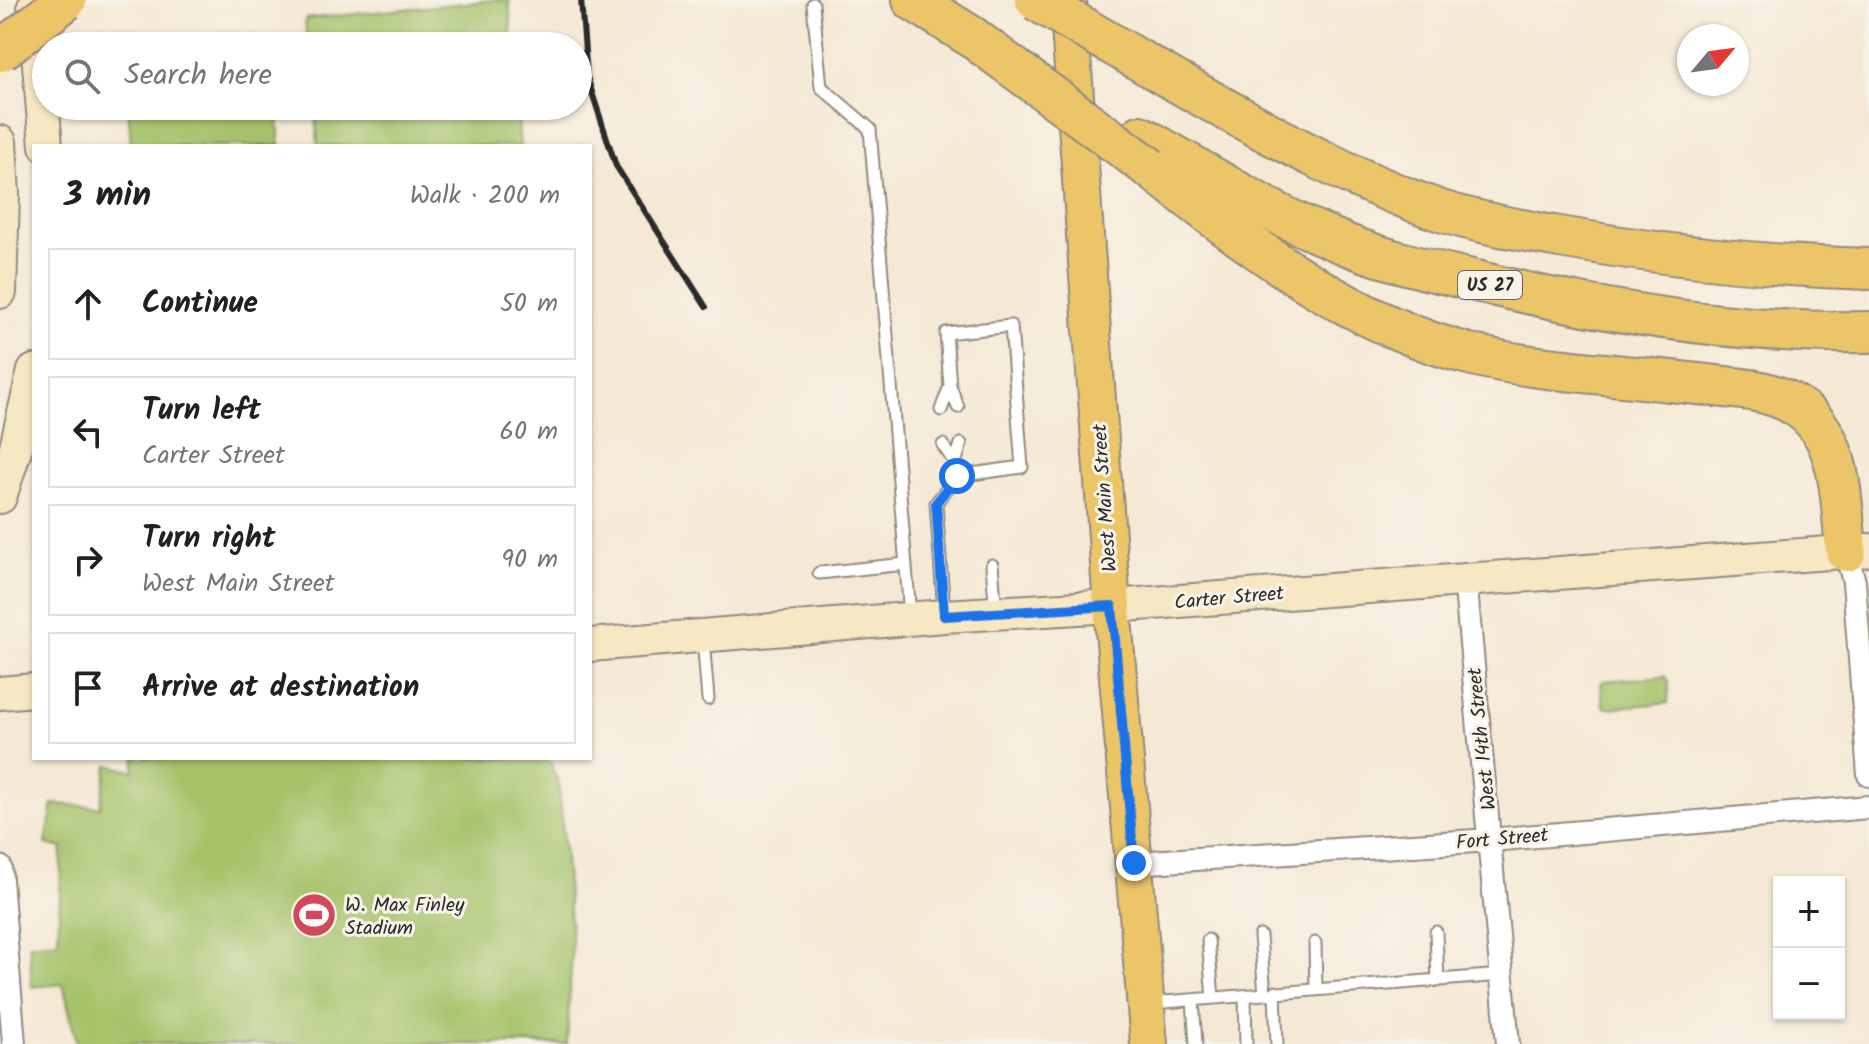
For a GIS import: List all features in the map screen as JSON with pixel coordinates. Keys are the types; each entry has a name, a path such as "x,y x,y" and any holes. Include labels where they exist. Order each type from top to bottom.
{"highway":[{"path":"0,51 66,0"},
{"name":"US 27","path":"913,0 1145,152 1333,240 1430,270 1568,303 1705,324 1804,332 1869,332"},
{"path":"1036,0 1322,161 1443,211 1507,227 1609,246 1805,267 1869,269"},
{"path":"1145,152 1284,267 1400,330 1473,355 1537,367 1751,390 1794,404 1817,424 1832,448 1858,550"}],"main road":[{"path":"33,0 36,32"},
{"name":"West Main Street","path":"1068,0 1112,606 1149,1044"},
{"path":"44,120 46,144"},
{"path":"0,142 3,195 0,292"},
{"path":"0,497 32,379"},
{"name":"Carter Street","path":"592,645 944,616 1858,550"},
{"path":"0,693 32,690"}],"street":[{"path":"1858,550 1854,582 1869,775"},
{"name":"West 14th Street","path":"1465,578 1508,1044"},
{"name":"Fort Street","path":"1134,863 1491,840 1869,807"},
{"path":"0,867 14,1044"}],"lane":[{"path":"813,4 821,87 870,129 910,619"},
{"path":"956,470 1022,467 1011,326 946,333 950,386 958,407"},
{"path":"941,410 950,386"},
{"path":"944,616 936,503 956,470 961,444"},
{"path":"943,445 956,470"},
{"path":"819,573 906,564"},
{"path":"992,565 996,613"},
{"path":"702,636 708,699"},
{"path":"1436,932 1438,981"},
{"path":"1260,936 1277,1044"},
{"path":"1208,940 1213,998"},
{"path":"1315,943 1316,990"},
{"path":"1145,1004 1502,975"},
{"path":"1245,996 1246,1044"},
{"path":"1193,1000 1196,1044"}],"green space":[{"path":"509,0 511,32 306,32 305,19"},
{"path":"129,120 278,120 280,144 131,144"},
{"path":"316,120 518,120 520,144 318,144"},
{"path":"1665,676 1669,682 1668,703 1603,706 1603,681"},
{"name":"W. Max Finley Stadium","path":"135,760 549,760 559,784 572,946 567,1044 77,1044 63,984 32,987 29,944 58,941 62,848 46,844 53,804 100,807 108,765 134,771"}],"railway":[{"path":"581,0 583,32"},
{"path":"592,92 616,166 706,307"}],"place":[{"name":"W. Max Finley Stadium","path":"314,915"}],"route":[{"path":"957,476 936,503 944,616 1112,606 1134,863"}]}
